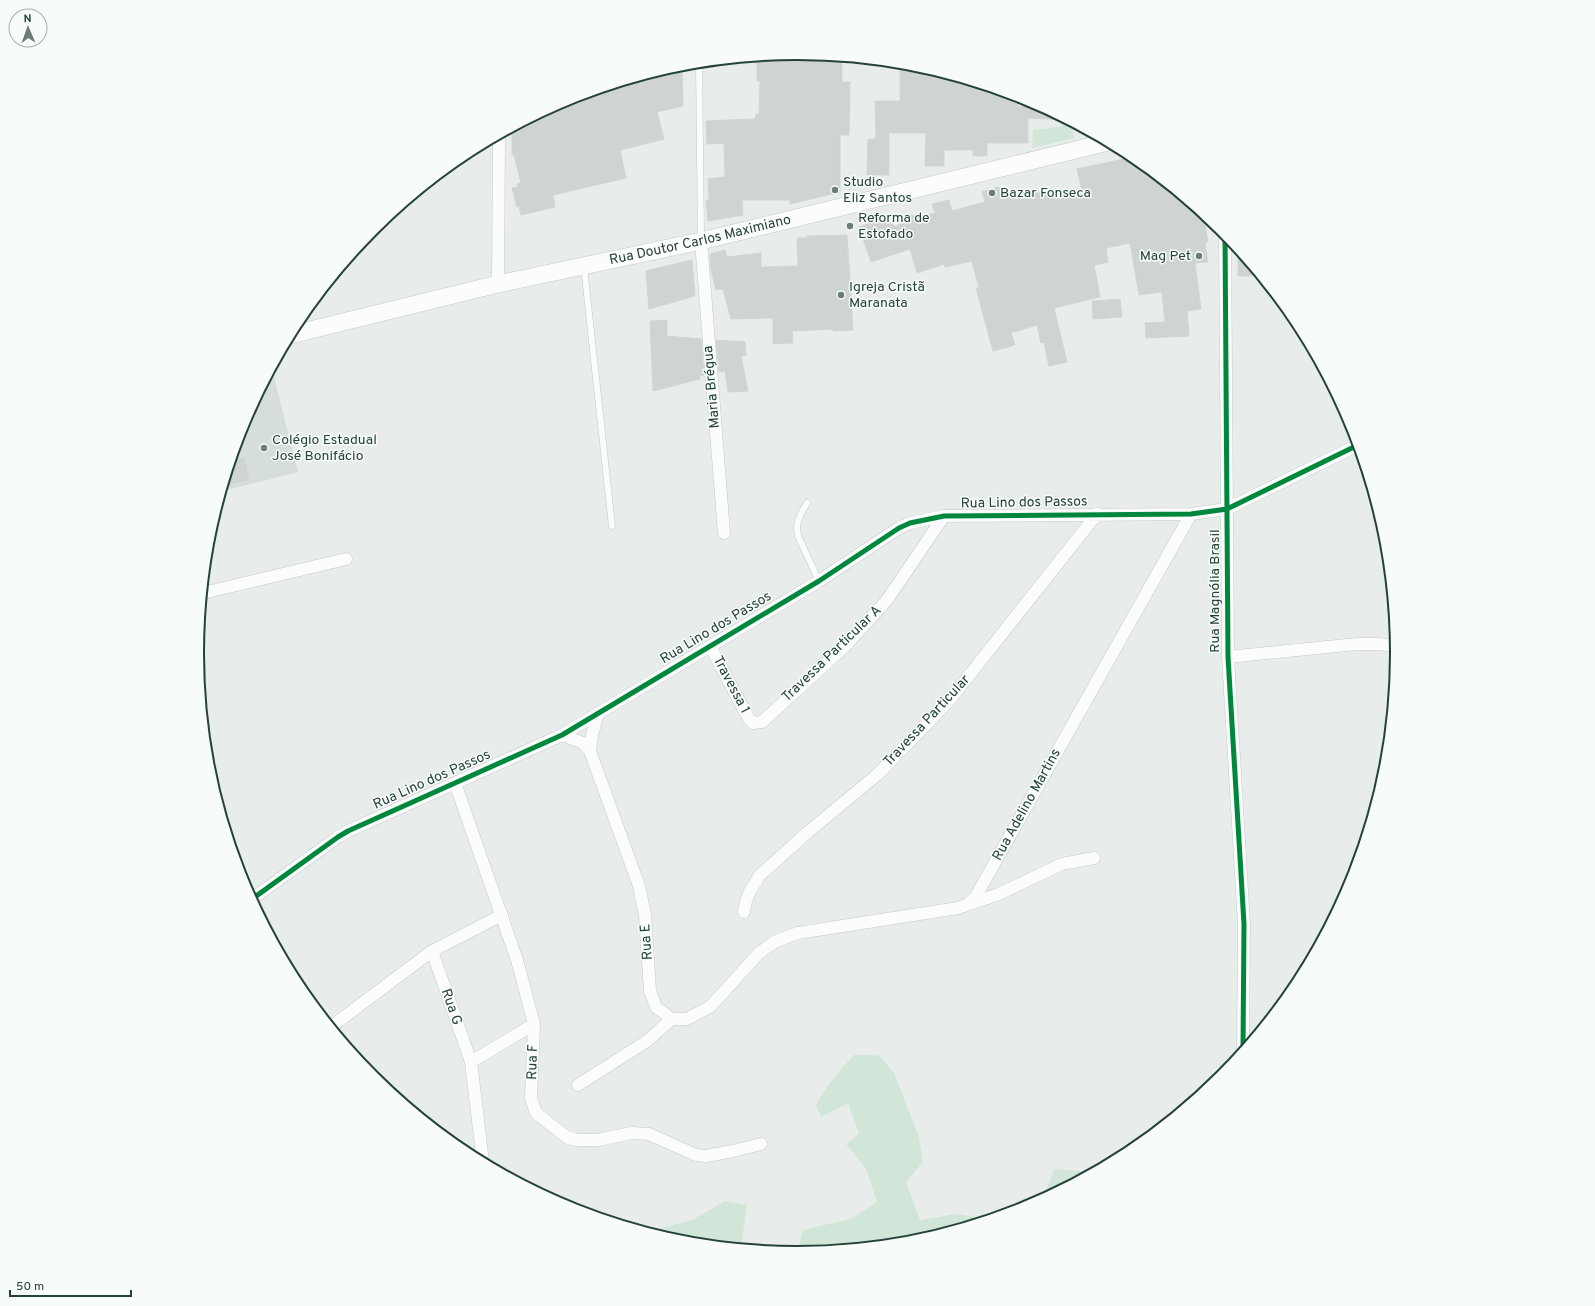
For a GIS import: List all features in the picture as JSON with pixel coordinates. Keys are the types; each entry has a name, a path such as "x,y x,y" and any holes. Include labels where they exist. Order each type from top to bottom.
{"main road":[{"name":"Rua Doutor Carlos Maximiano","path":"298,333 498,284 701,241 1101,144"}],"street":[{"path":"498,284 499,140"},
{"name":"Maria Brégua","path":"701,241 724,533"},
{"name":"Rua Magnólia Brasil","path":"1225,243 1228,657 1244,924 1243,1044"},
{"name":"Rua Lino dos Passos","path":"257,895 343,834 562,735 819,581 899,528 910,523 944,516 1191,514 1227,509 1353,447"},
{"name":"Travessa Particular","path":"744,912 750,891 760,875 808,832 878,774 948,702 1097,514"},
{"name":"Rua Adelino Martins","path":"968,905 976,896 1191,514"},
{"name":"Travessa Particular A","path":"753,723 762,722 845,646 887,600 944,516"},
{"path":"208,592 346,559"},
{"path":"1228,657 1357,644 1390,645"},
{"name":"Travessa 1","path":"710,646 749,719 753,723"},
{"name":"Rua E","path":"598,713 592,735 590,751 639,886 645,914 650,991 656,1007 672,1019"},
{"path":"562,735 583,743 590,751"},
{"name":"Rua F","path":"455,783 517,960 534,1024 531,1098 536,1113 568,1138 578,1140 598,1140 632,1133 649,1134 696,1155 706,1156 760,1144"},
{"path":"578,1085 647,1041 672,1019 687,1019 711,1006 759,953 776,941 798,933 958,908 999,894 1062,864 1094,858"},
{"path":"335,1024 432,951 502,915"},
{"name":"Rua G","path":"432,951 471,1062 482,1155"},
{"path":"471,1062 534,1024"}],"lane":[{"path":"699,68 701,241"},
{"path":"584,265 612,526"},
{"path":"808,504 797,522 798,536 819,581"}],"shaded area":[{"name":"Colégio Estadual José Bonifácio","path":"274,376 298,472 228,490 236,462 250,426"}],"green space":[{"path":"1068,125 1072,128 1074,138 1032,148 1033,130"},
{"path":"854,1055 879,1055 894,1073 919,1137 923,1162 906,1182 920,1220 956,1214 979,1218 913,1235 875,1241 836,1245 799,1246 803,1230 850,1219 877,1202 866,1169 846,1144 859,1134 848,1103 821,1117 816,1105 824,1091"},
{"path":"1054,1169 1084,1172 1060,1185 1046,1191"},
{"path":"725,1201 747,1205 742,1243 682,1235 657,1229 692,1220"}],"building":[{"path":"798,60 842,62 842,82 850,82 849,135 840,135 840,192 790,204 790,200 742,200 743,215 708,221 706,200 709,200 708,179 725,177 724,143 707,144 706,121 755,119 756,114 759,114 760,81 757,81 757,61"},
{"path":"900,69 951,80 988,91 1018,103 1018,107 1028,107 1057,120 1028,118 1028,143 987,143 987,156 973,156 973,150 944,150 944,166 925,166 926,133 889,133 889,175 867,175 868,139 876,139 875,101 900,101"},
{"path":"674,73 682,73 683,106 657,112 664,139 620,150 626,178 553,195 555,207 521,215 519,206 517,207 512,188 518,187 517,184 521,183 514,155 512,155 512,133 535,121 607,91 644,80"},
{"path":"1125,159 1188,207 1205,222 1208,242 1205,242 1208,262 1195,263 1201,309 1187,311 1189,336 1146,338 1145,323 1165,322 1162,292 1139,295 1130,243 1106,248 1108,262 1094,265 1100,297 1054,308 1067,362 1049,366 1044,342 1041,343 1037,325 1011,333 1015,345 993,351 976,288 979,288 972,261 945,267 944,264 917,273 910,249 871,262 859,227 874,222 887,221 896,227 904,217 911,215 918,217 935,213 932,204 949,200 952,211 985,202 982,192 999,187 1003,199 1049,190 1050,196 1082,190 1077,169"},
{"path":"847,235 853,330 833,331 833,329 792,331 793,343 773,344 773,318 731,319 723,289 716,290 711,270 710,254 725,250 727,257 761,253 761,267 798,266 797,238 807,238 807,236"},
{"path":"1238,257 1253,274 1251,274 1251,276 1238,276"},
{"path":"692,260 695,296 649,309 646,271"},
{"path":"1120,299 1122,317 1093,319 1092,301"},
{"path":"667,320 667,336 701,339 704,375 699,376 700,379 653,391 650,321"},
{"path":"716,340 745,342 746,355 741,356 748,391 728,392 725,371 719,372"},
{"path":"244,458 249,480 230,484 236,462 237,460"}],"cycle path":[{"path":"1225,243 1228,657 1244,924 1243,1044"},
{"path":"257,895 348,831 562,735 819,581 899,528 910,523 944,516 1191,514 1227,509 1353,447"}],"place":[{"name":"Studio Eliz Santos","path":"835,190"},
{"name":"Bazar Fonseca","path":"992,193"},
{"name":"Reforma de Estofado","path":"850,226"},
{"name":"Mag Pet","path":"1199,256"},
{"name":"Igreja Cristã Maranata","path":"841,295"},
{"name":"Colégio Estadual José Bonifácio","path":"264,448"}]}
